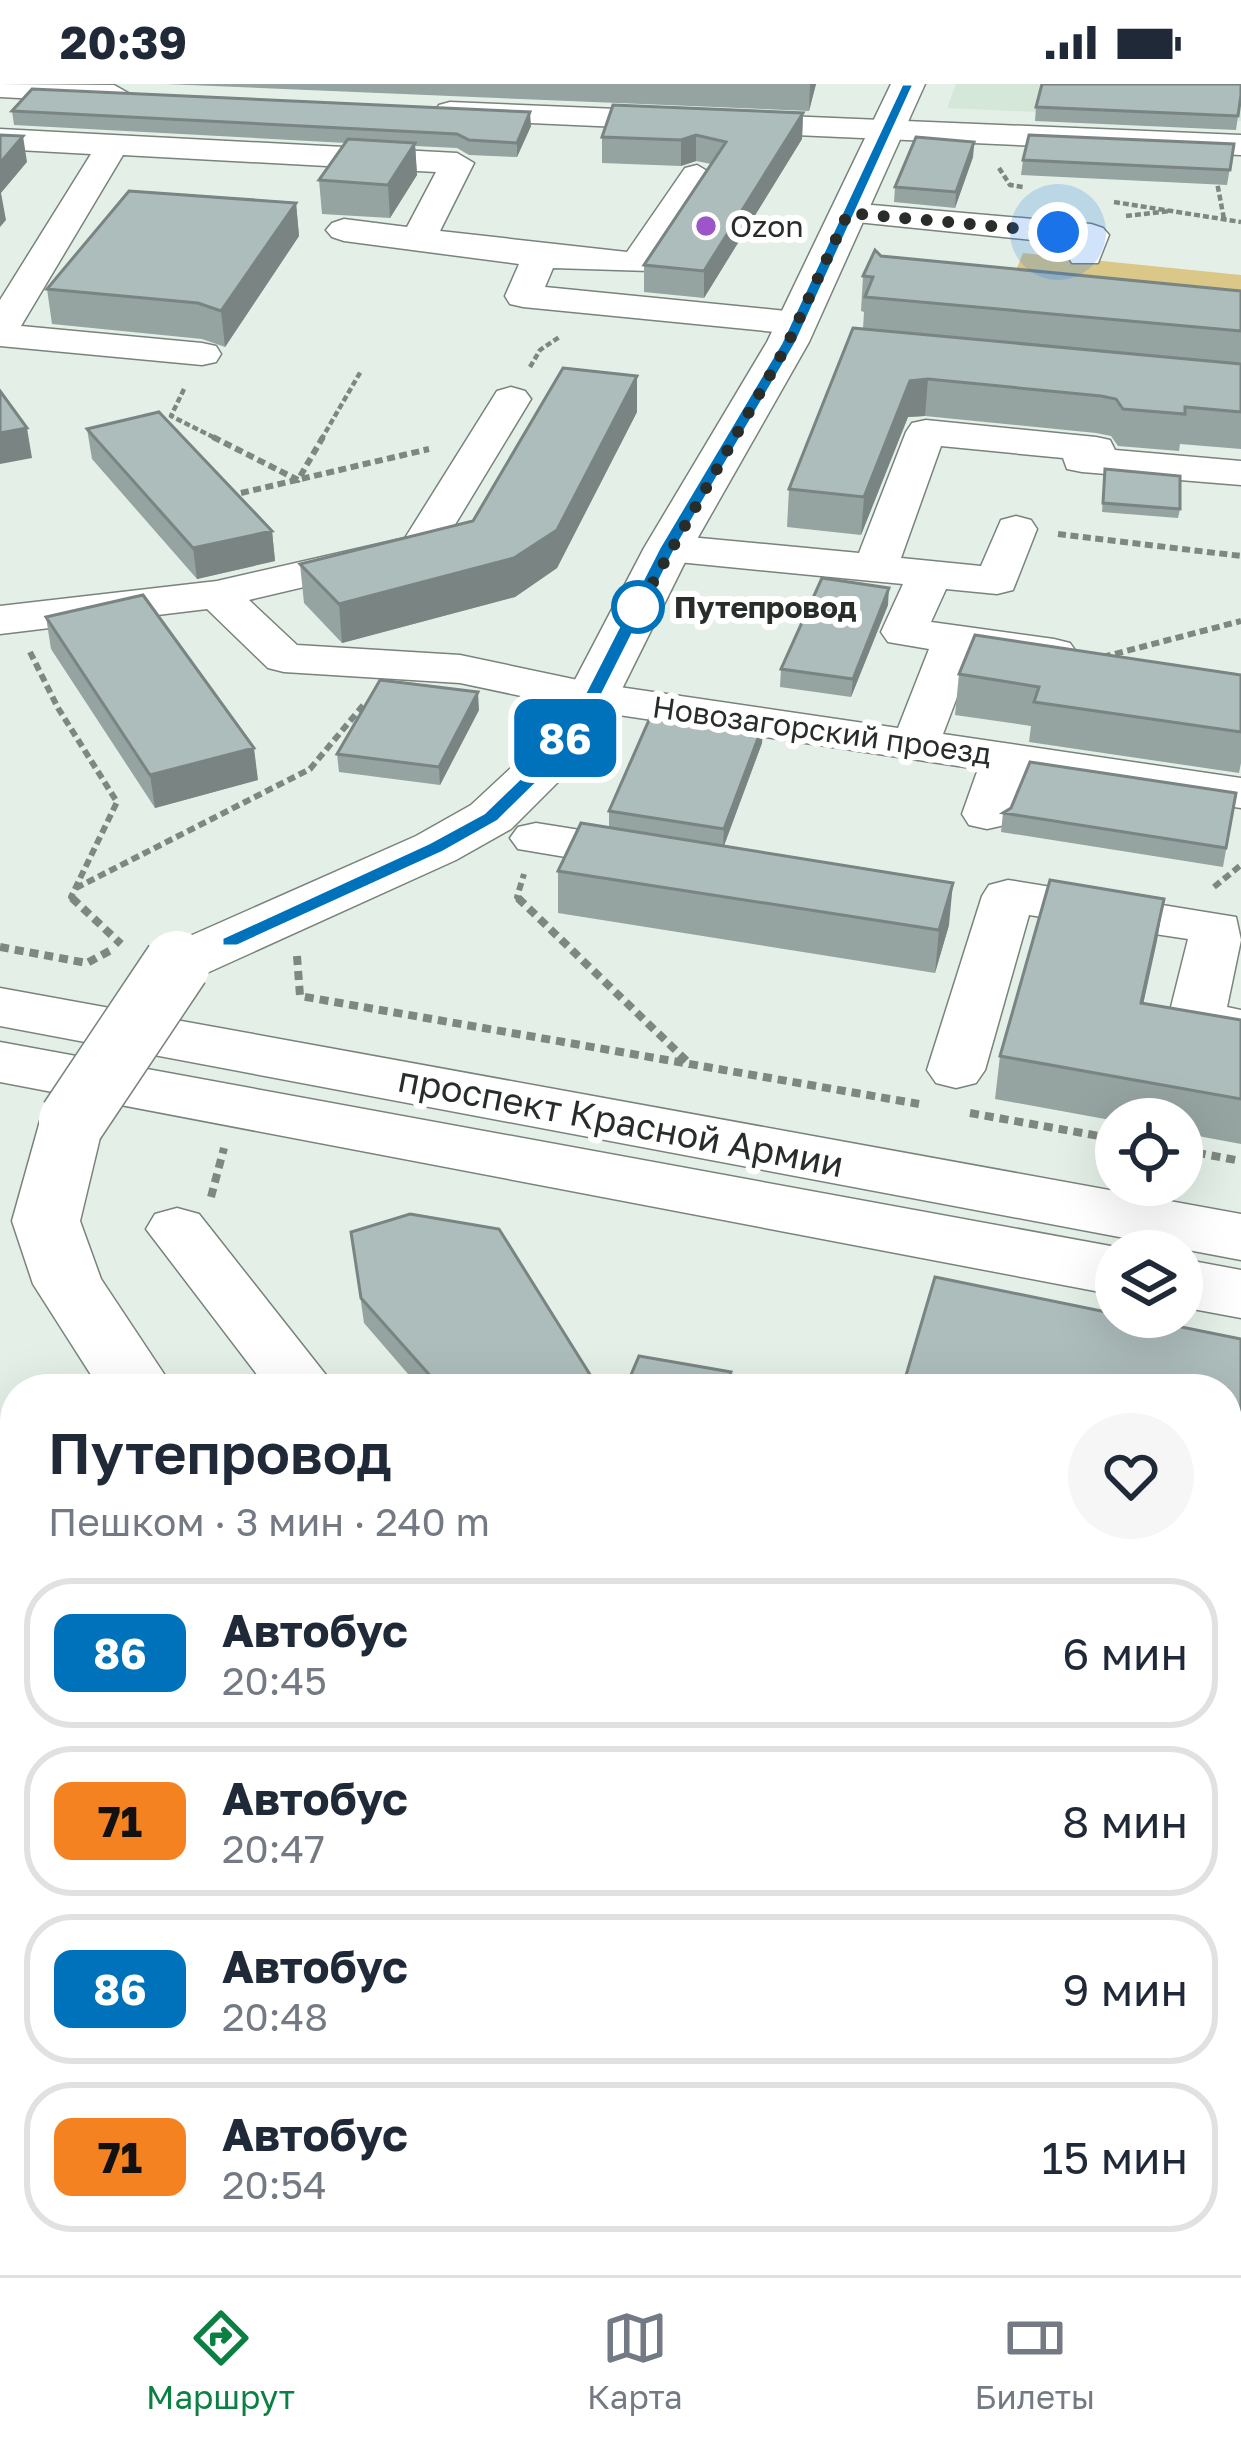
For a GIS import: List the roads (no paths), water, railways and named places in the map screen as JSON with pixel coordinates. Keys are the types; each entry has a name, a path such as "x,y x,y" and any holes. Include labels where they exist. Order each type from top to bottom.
{"main road":[{"path":"128,1374 68,1284 46,1221 72,1120 166,946 436,848 491,817 548,762 592,697 668,548 802,337 848,213 908,84"},
{"name":"проспект Красной Армии","path":"0,1007 1241,1238"},
{"name":"проспект Красной Армии","path":"0,1062 1095,1266"},
{"path":"1203,1287 1241,1294"}],"street":[{"path":"648,121 664,84"},
{"path":"8,91 155,96"},
{"path":"412,110 1227,151"},
{"path":"391,158 459,112"},
{"path":"0,139 457,163 419,239"},
{"path":"113,145 0,333 202,354"},
{"path":"344,230 540,256 637,263 697,175"},
{"path":"848,213 1091,235 1085,256"},
{"path":"540,256 523,296 802,337"},
{"path":"7,620 217,594 421,547 500,417"},
{"path":"875,568 926,433 1108,439 1082,460 1241,472"},
{"path":"668,548 998,581 1016,530"},
{"path":"930,574 904,632 1097,659"},
{"name":"Новозагорский проезд","path":"217,594 284,658 460,669 592,697 1241,793"},
{"path":"916,743 956,639"},
{"path":"987,814 1007,758"},
{"path":"536,838 700,864"},
{"path":"953,1097 979,909 1008,896 1216,928 1196,1019 1241,1027"},
{"path":"177,1229 292,1374"}],"place":[{"name":"Ozon","path":"706,226"},
{"name":"Путепровод","path":"638,607"}]}
